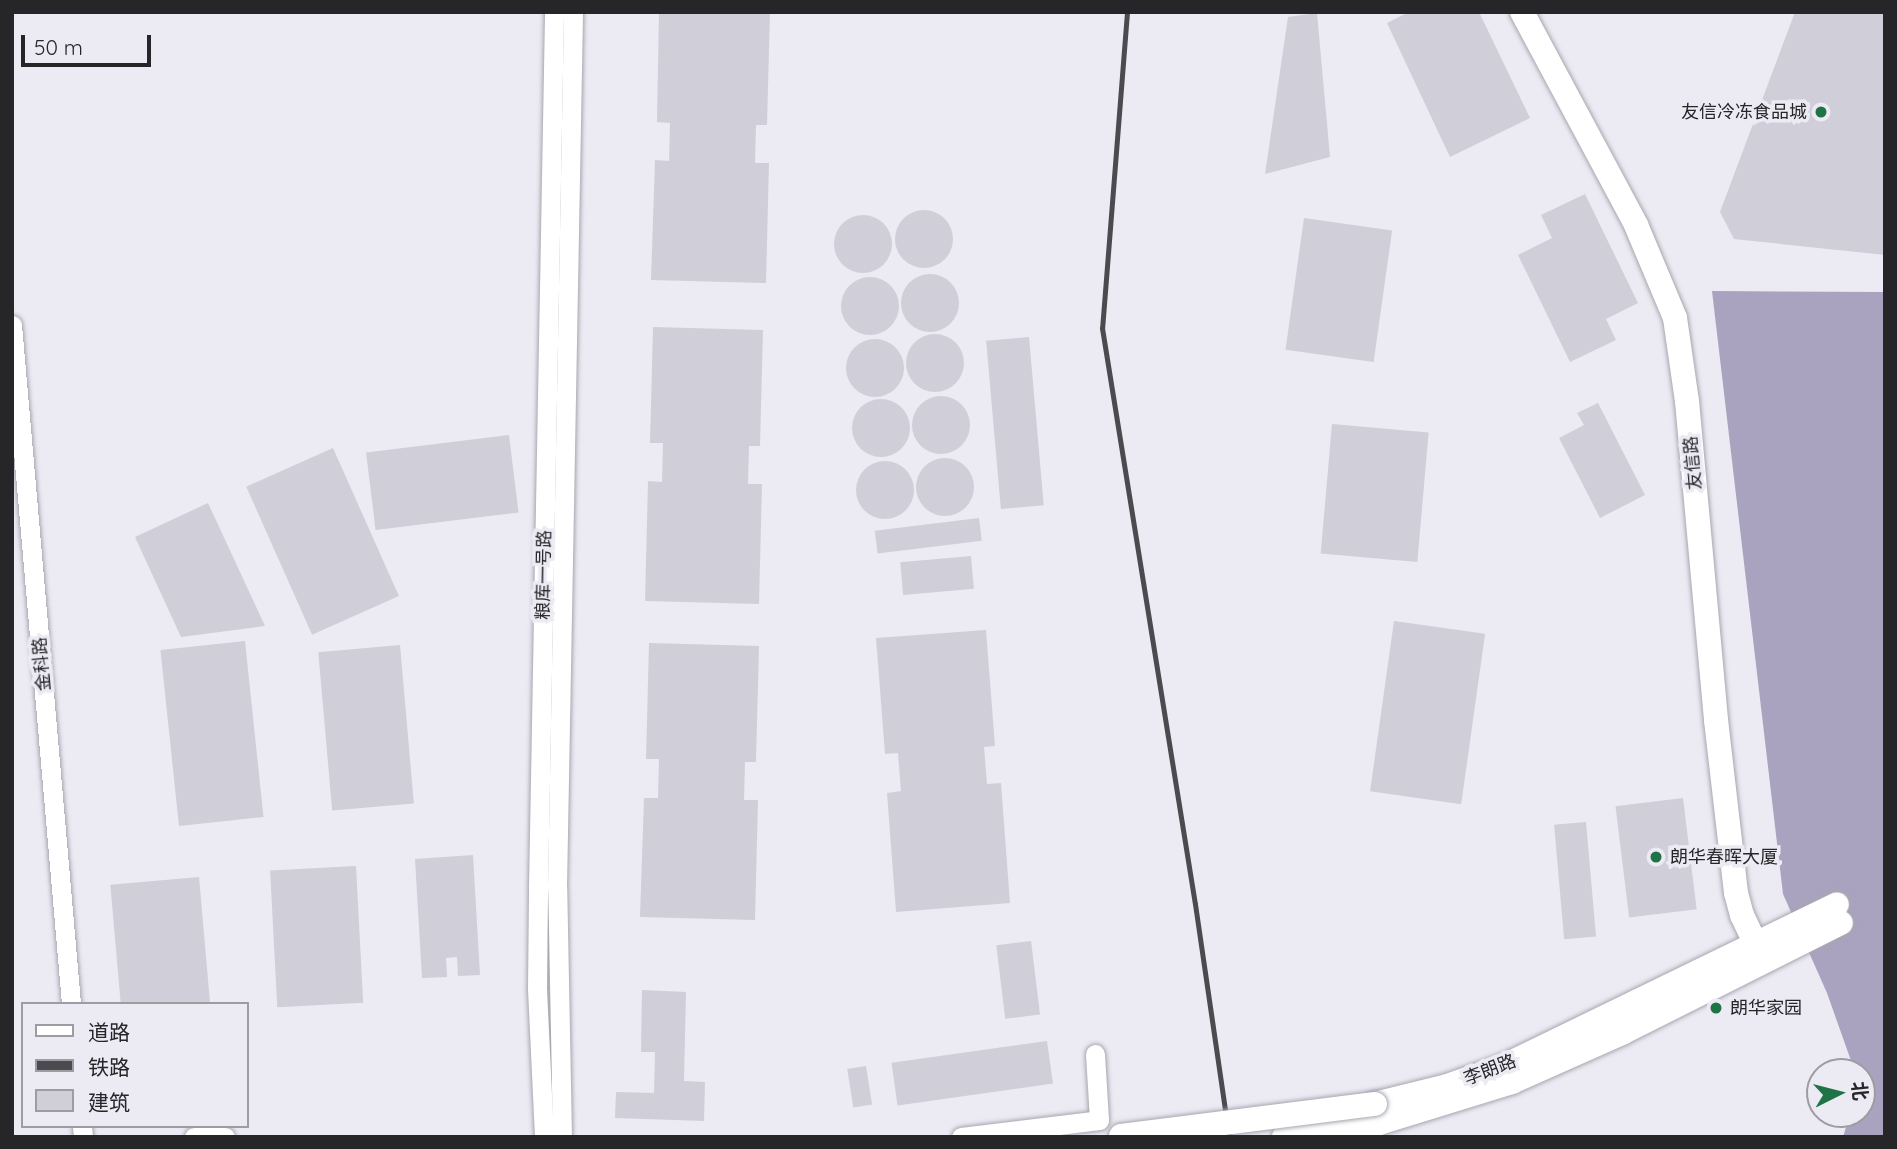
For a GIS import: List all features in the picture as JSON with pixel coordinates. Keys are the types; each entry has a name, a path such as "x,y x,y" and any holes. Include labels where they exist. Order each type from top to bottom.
{"street":[{"name":"粮库一号路","path":"544,1137 538,900 554,12"},
{"name":"粮库一号路","path":"562,1137 557,887 573,12"},
{"name":"友信路","path":"1522,12 1636,225 1675,318 1687,401 1716,720 1736,893 1742,915 1763,941"},
{"name":"友信路","path":"1538,12 1649,220 1688,313 1700,395 1749,888 1763,941"},
{"name":"金科路","path":"12,325 71,1002"},
{"name":"李朗路","path":"1106,1128 1377,1113 1504,1066 1763,941 1839,914 1622,1033 1512,1082 1284,1137"},
{"path":"1095,1054 1106,1128"},
{"path":"961,1137 1106,1128"},
{"path":"1082,1137 1106,1128"},
{"path":"194,1137 225,1137"}],"shaded area":[{"path":"1712,291 1885,292 1885,1137 1843,1137 1846,1128 1876,1128 1876,1058 1850,1058 1827,993 1783,894"}],"building":[{"path":"659,12 770,12 767,125 756,125 755,163 769,163 766,283 651,280 655,160 669,161 670,123 657,122"},
{"path":"1409,12 1479,12 1530,118 1450,157 1387,23"},
{"name":"友信冷冻食品城","path":"1795,12 1885,12 1885,255 1734,239 1720,212"},
{"path":"1317,13 1330,157 1265,174 1288,17"},
{"path":"1585,194 1638,303 1606,319 1616,340 1570,362 1518,255 1552,238 1541,215"},
{"path":"918,210 930,210 945,218 953,233 953,245 945,260 930,268 918,268 903,260 895,245 895,233 903,218"},
{"path":"857,215 869,215 884,223 892,238 892,250 884,265 869,273 857,273 842,265 834,250 834,238 842,223"},
{"path":"1304,218 1392,230 1374,362 1285,350"},
{"path":"924,274 936,274 951,282 959,297 959,309 951,324 936,332 924,332 909,324 901,309 901,297 909,282"},
{"path":"864,277 876,277 891,285 899,300 899,312 891,327 876,335 864,335 849,327 841,312 841,300 849,285"},
{"path":"653,327 763,330 760,446 749,446 748,484 762,484 759,604 645,601 648,481 662,482 663,443 650,443"},
{"path":"929,334 941,334 956,342 964,357 964,369 956,384 941,392 929,392 914,384 906,369 906,357 914,342"},
{"path":"1029,337 1044,505 1001,509 986,341"},
{"path":"869,339 881,339 896,347 904,362 904,374 896,389 881,397 869,397 854,389 846,374 846,362 854,347"},
{"path":"935,396 947,396 962,404 970,419 970,431 962,446 947,454 935,454 920,446 912,431 912,419 920,404"},
{"path":"875,399 887,399 897,403 906,412 910,434 902,449 887,457 875,457 865,453 856,444 852,434 852,422 856,412 865,403"},
{"path":"1598,403 1645,495 1600,518 1559,438 1584,425 1577,413"},
{"path":"1332,424 1429,432 1417,562 1321,554"},
{"path":"509,435 519,512 376,530 366,453"},
{"path":"333,448 399,596 312,635 246,487"},
{"path":"939,458 951,458 966,466 974,481 974,493 966,508 951,516 939,516 924,508 916,493 916,481 924,466"},
{"path":"879,461 891,461 906,469 914,484 914,496 906,511 891,519 879,519 864,511 856,496 856,484 864,469"},
{"path":"208,503 265,626 181,637 135,537"},
{"path":"979,518 982,541 878,554 875,531"},
{"path":"971,556 974,589 903,595 900,562"},
{"path":"1394,621 1485,634 1461,804 1370,791"},
{"path":"986,630 995,746 984,747 987,784 1001,783 1010,903 896,912 887,793 901,791 898,753 885,754 876,638"},
{"path":"245,641 264,817 179,826 160,650"},
{"path":"649,643 759,646 756,762 745,762 744,800 758,800 755,920 640,917 644,798 658,798 659,759 646,759"},
{"path":"400,645 414,803 332,811 318,652"},
{"name":"朗华春晖大厦","path":"1683,798 1697,909 1629,917 1616,806"},
{"path":"1586,822 1596,937 1564,939 1554,825"},
{"path":"473,855 480,975 458,976 457,957 446,958 447,977 422,978 415,859"},
{"path":"356,866 363,1003 277,1007 270,871"},
{"path":"199,877 210,1002 121,1002 110,885"},
{"path":"1031,941 1040,1014 1005,1019 996,945"},
{"path":"642,990 686,992 684,1081 705,1082 704,1121 615,1118 616,1092 654,1093 655,1052 641,1052"},
{"path":"1047,1041 1053,1084 898,1105 892,1063"},
{"path":"866,1066 872,1105 853,1107 847,1069"}],"railway":[{"path":"1127,12 1102,328 1195,904 1229,1137"}],"place":[{"name":"友信冷冻食品城","path":"1821,112"},
{"name":"朗华春晖大厦","path":"1656,857"},
{"name":"朗华家园","path":"1716,1008"}]}
